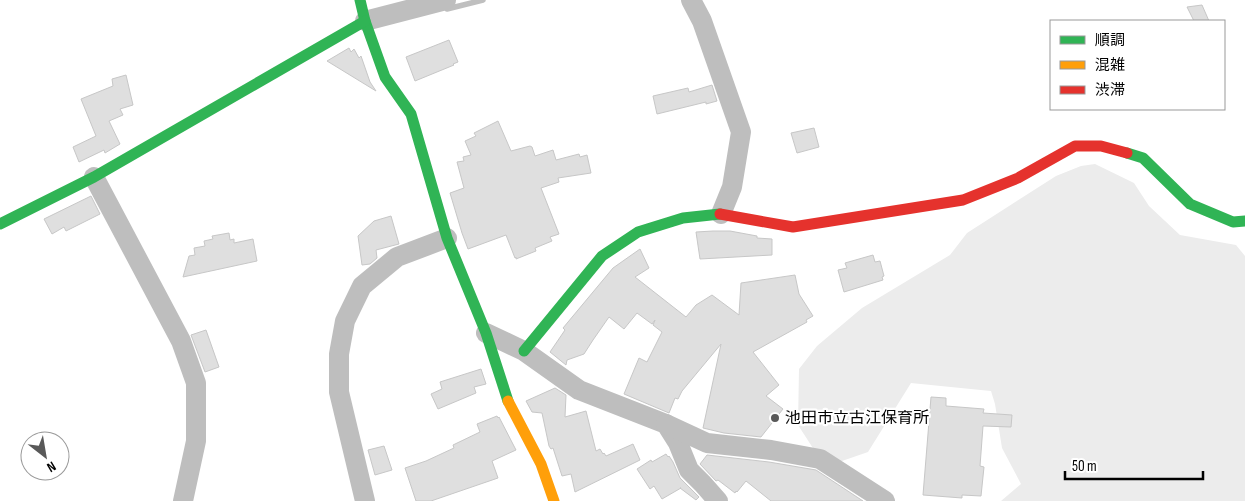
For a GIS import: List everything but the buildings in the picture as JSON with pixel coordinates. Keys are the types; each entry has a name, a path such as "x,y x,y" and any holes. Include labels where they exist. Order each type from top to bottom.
{"street":[{"path":"360,0 365,21 385,76 411,114 447,238 486,333 508,400 542,464 554,501"},
{"path":"0,224 94,177 365,21 446,0"},
{"path":"691,0 702,22 741,132 732,186 722,214"},
{"path":"524,351 602,256 638,232 683,218 722,214 793,227 963,200 1018,178 1075,146 1101,146 1143,158 1190,204 1233,222 1245,221"},
{"path":"94,177 180,341 196,383 196,440 183,501"},
{"path":"365,501 339,392 339,354 346,320 362,286 397,257 447,238"},
{"path":"486,333 524,351 579,390 666,424 707,443 820,458 885,501"},
{"path":"666,424 678,444 689,470 718,501"}],"shaded area":[{"path":"1095,164 1134,183 1149,206 1180,235 1236,245 1245,256 1245,501 1001,501 1021,484 1002,448 991,391 911,383 868,452 842,461 820,459 798,425 799,369 817,346 862,308 950,255 967,233 1056,176 1081,166"}],"waterway":[{"path":"447,9 483,0"}],"traffic: fast":[{"path":"360,0 365,21 385,77 411,114 447,238 486,333 508,401"},
{"path":"0,224 94,177 365,21"},
{"path":"1127,153 1143,158 1190,204 1233,222 1245,221"},
{"path":"524,351 602,256 638,232 683,218 720,214"}],"traffic: slow":[{"path":"508,401 541,464 554,501"}],"traffic: jam":[{"path":"720,214 793,227 963,200 1018,178 1075,146 1101,146 1127,153"}],"place":[{"name":"池田市立古江保育所","path":"775,418"}]}
